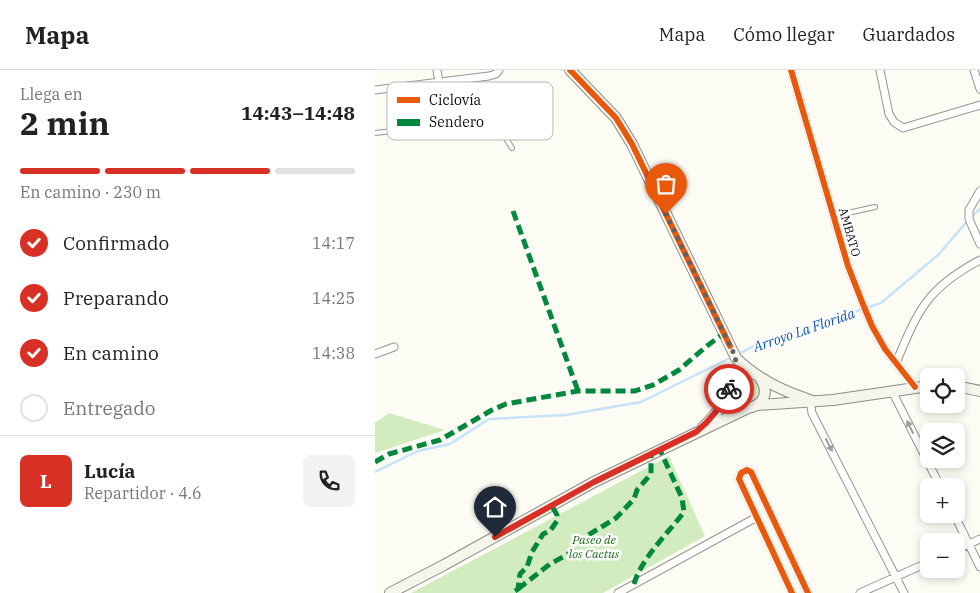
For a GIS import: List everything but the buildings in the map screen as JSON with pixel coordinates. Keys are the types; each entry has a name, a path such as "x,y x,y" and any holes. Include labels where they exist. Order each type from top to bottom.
{"main road":[{"path":"570,70 616,118 632,144 736,358 758,376 780,389 810,400"},
{"path":"736,358 729,387 730,398 740,407 810,400 833,400 920,387"},
{"path":"390,593 594,482 696,432 753,407 762,401 765,395 765,386 758,376 747,373 740,374 733,379 717,412 696,432"},
{"path":"965,387 980,391"}],"street":[{"path":"437,70 439,82 489,76 496,74 499,70"},
{"name":"AMBATO","path":"791,70 848,266 867,316 879,338 915,387"},
{"path":"880,70 889,114 894,122 903,128 980,106"},
{"path":"974,70 980,89"},
{"path":"980,191 969,210 969,219 980,244"},
{"path":"896,363 912,324 923,305 939,287 980,260"},
{"path":"375,354 394,347"},
{"path":"893,391 936,478"},
{"path":"810,400 812,413 904,593"},
{"path":"792,593 739,478 741,473 747,470 751,472 808,593"},
{"path":"618,593 757,517"},
{"path":"958,523 980,567"},
{"path":"965,546 980,539"},
{"path":"860,593 920,566"},
{"path":"634,584 638,593"}],"lane":[{"path":"507,140 512,148"},
{"path":"834,216 875,207"}],"green space":[{"path":"747,377 756,381 760,390 756,399 747,403 738,399 734,390 738,381"},
{"path":"389,413 445,430 375,453 375,423"},
{"name":"Paseo de los Cactus","path":"669,456 705,536 603,593 411,593"}],"waterway":[{"name":"Arroyo La Florida","path":"736,355 756,345 881,303 939,254 980,209"},
{"name":"Arroyo La Florida","path":"375,472 418,451 450,444 489,419 566,415 641,402 732,357"}],"marked path":[{"path":"513,211 578,391"},
{"path":"375,462 389,454 440,440 506,404 578,391 635,391 653,385 679,370 724,333"},
{"path":"634,584 649,556 684,512 682,498 660,450"},
{"path":"518,589 550,564 574,551 582,539 616,518 634,499 637,490 651,474 651,455"},
{"path":"515,591 518,589 520,574 527,567 532,552 543,534 550,531 557,521 557,515 552,506"}],"cycle path":[{"path":"570,70 616,118 632,144 730,346"},
{"path":"791,70 848,266 862,302 872,326 885,349 915,387"},
{"path":"792,593 739,479 741,473 747,470 751,472 808,593"}],"way so far":[{"path":"666,214 736,358 729,389"}],"route":[{"path":"495,537 594,482 696,432 712,419 729,389"}]}
